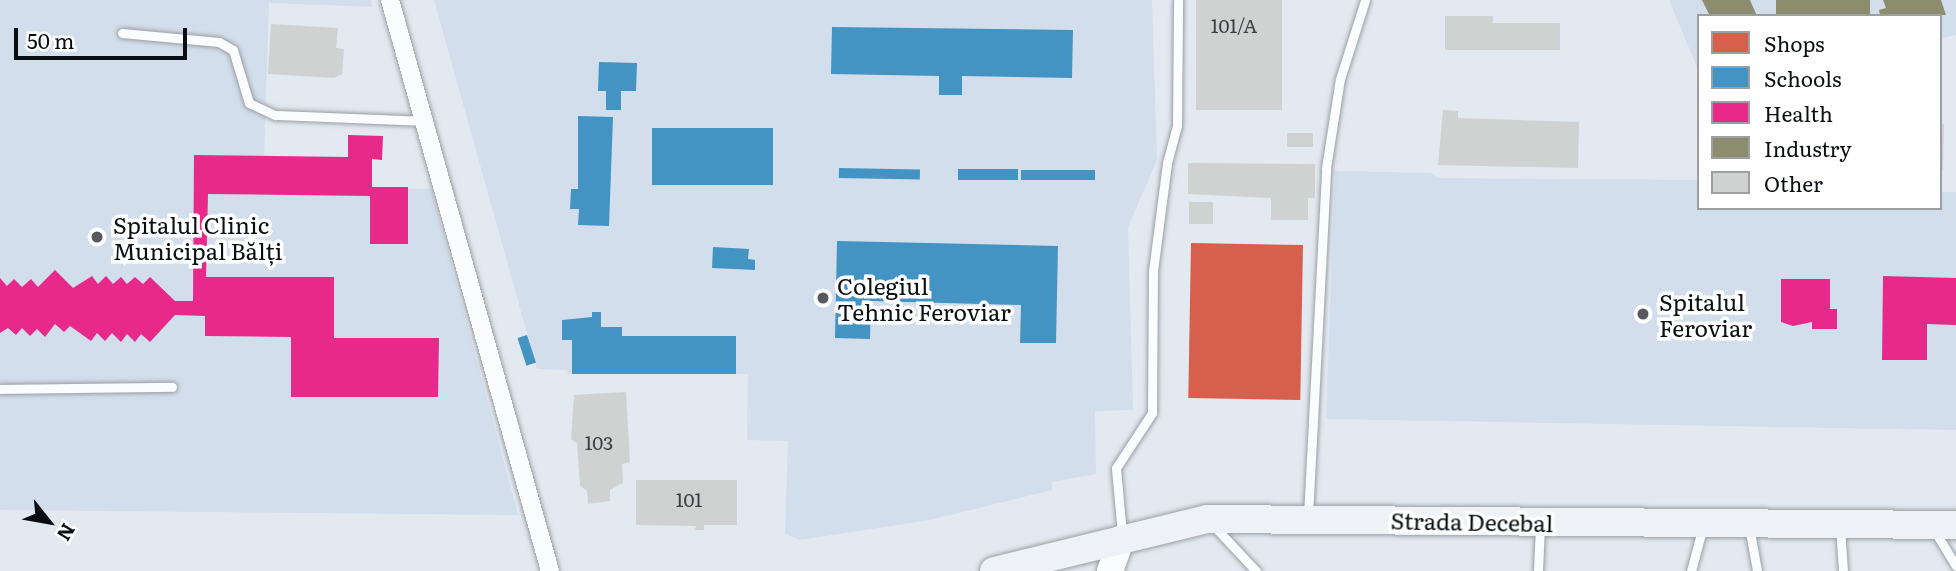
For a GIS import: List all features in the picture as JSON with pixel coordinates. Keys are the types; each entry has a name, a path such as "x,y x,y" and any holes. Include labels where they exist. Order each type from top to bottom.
{"main road":[{"name":"Strada Decebal","path":"995,571 1023,567 1122,538 1207,519 1944,525"},
{"path":"1110,571 1122,538"}],"street":[{"path":"390,0 551,571"}],"lane":[{"path":"1122,538 1116,468 1152,413 1153,271 1167,163 1177,125 1178,0"},
{"path":"1308,518 1326,168 1340,79 1364,0"},
{"path":"122,33 219,42 233,50 249,103 275,115 423,121"},
{"path":"0,388 172,387"},
{"path":"1207,519 1256,571"},
{"path":"1536,570 1540,523"},
{"path":"1691,571 1704,524"},
{"path":"1749,524 1757,571"},
{"path":"1839,525 1843,571"},
{"path":"1944,525 1956,566"}],"shaded area":[{"path":"0,0 371,0 373,7 269,3 264,159 369,189 431,189 518,515 0,510"},
{"name":"Colegiul Tehnic Feroviar","path":"434,0 1152,0 1157,160 1128,227 1133,410 1095,411 1096,474 1052,482 1052,490 930,520 800,540 785,534 788,441 747,440 748,374 568,374 567,370 537,369"},
{"path":"1669,0 1956,0 1956,35 1942,38 1942,14 1697,14 1697,67"},
{"name":"Spitalul Feroviar","path":"1335,171 1430,173 1438,178 1697,180 1697,210 1942,210 1942,192 1956,192 1956,430 1326,419"}],"building: Shops":[{"path":"1191,243 1303,245 1300,400 1188,398"}],"building: Schools":[{"path":"832,27 1073,30 1072,78 962,76 962,95 939,95 939,76 831,74"},
{"path":"599,62 637,63 636,91 621,91 621,110 606,110 606,91 598,91"},
{"path":"578,116 613,117 609,226 578,225 579,209 570,209 571,189 578,189"},
{"path":"652,128 773,128 773,185 652,185"},
{"path":"839,168 920,169 920,179 839,178"},
{"path":"958,169 1018,169 1018,180 958,180"},
{"path":"1021,170 1095,170 1095,180 1021,180"},
{"path":"837,241 1058,246 1056,343 1020,343 1021,305 871,301 870,339 835,338"},
{"path":"713,247 749,249 748,259 755,260 755,270 712,268"},
{"path":"592,312 601,312 601,327 622,327 622,336 736,336 736,374 572,374 572,340 562,340 562,320 592,317"},
{"path":"527,335 536,363 526,366 517,338"}],"building: Health":[{"path":"348,135 383,136 382,160 372,159 372,187 408,187 408,244 370,244 370,196 208,194 206,277 334,277 334,338 439,338 438,397 291,397 291,337 205,336 205,316 175,315 150,342 141,334 135,342 127,334 121,342 112,333 105,341 97,333 91,341 70,326 64,332 55,324 45,337 37,329 30,336 22,328 16,335 8,328 0,333 0,278 7,286 14,279 22,287 31,279 38,287 55,270 73,288 92,276 98,284 106,276 113,284 121,277 127,284 135,277 143,284 150,277 175,301 193,301 194,155 348,157"},
{"path":"1883,276 1956,278 1956,325 1927,324 1927,360 1882,360"},
{"path":"1781,279 1830,279 1830,309 1837,309 1837,329 1812,329 1812,322 1793,326 1781,322"}],"building: Industry":[{"path":"1702,0 1750,0 1756,14 1709,14"},
{"path":"1776,0 1870,0 1870,14 1776,14"},
{"path":"1883,0 1941,0 1946,15 1880,14 1879,10 1886,8"}],"building: Other":[{"path":"1196,0 1282,0 1282,110 1196,110"},
{"path":"1445,16 1493,16 1493,23 1560,23 1560,50 1445,50"},
{"path":"271,24 338,28 336,48 344,49 342,74 334,78 268,74"},
{"path":"1443,110 1458,111 1458,118 1579,122 1578,168 1438,165"},
{"path":"1942,124 1944,124 1943,171"},
{"path":"1287,133 1313,133 1313,147 1287,147"},
{"path":"1188,163 1315,164 1315,198 1308,198 1308,220 1271,220 1271,198 1188,194"},
{"path":"1189,202 1213,202 1213,224 1189,224"},
{"path":"626,392 630,462 622,464 623,483 610,490 610,501 588,504 587,491 580,486 577,443 571,439 574,395"},
{"path":"636,480 737,480 737,525 704,525 704,530 695,530 696,526 636,525"}],"place":[{"name":"Spitalul Clinic Municipal Bălți","path":"97,237"},
{"name":"Colegiul Tehnic Feroviar","path":"823,298"},
{"name":"Spitalul Feroviar","path":"1643,314"}]}
